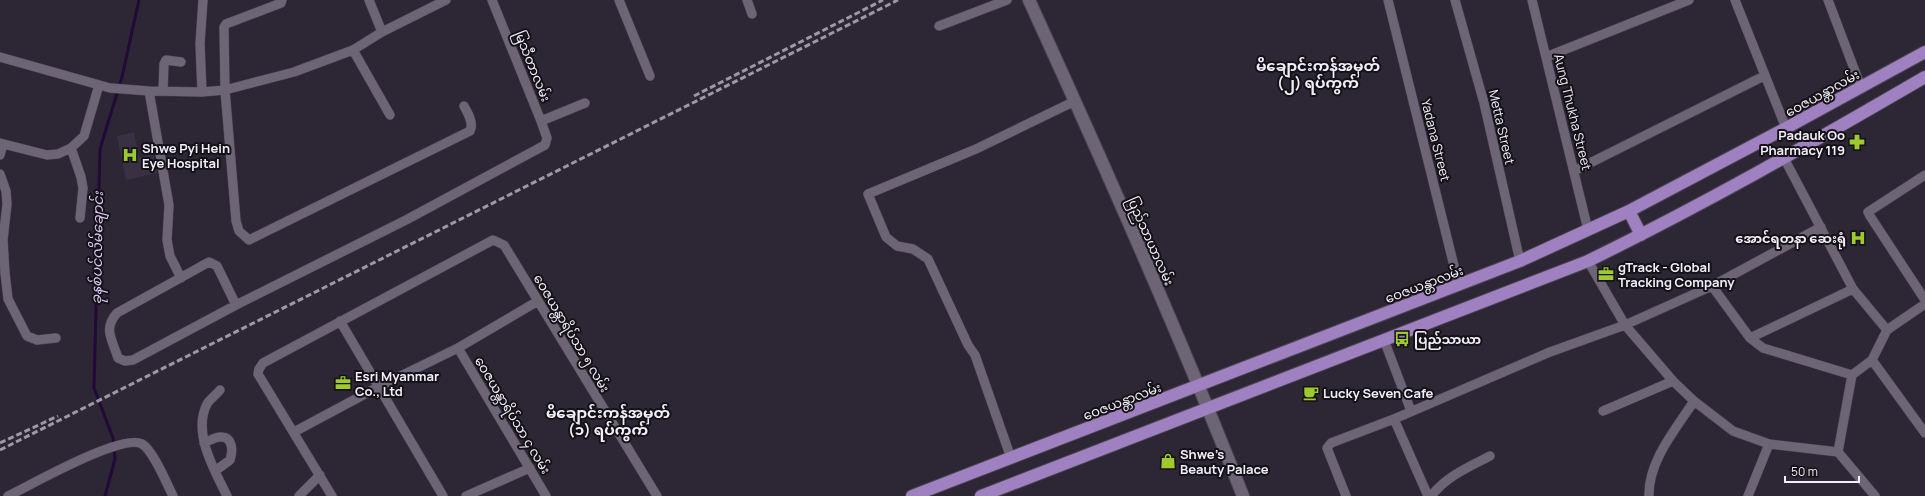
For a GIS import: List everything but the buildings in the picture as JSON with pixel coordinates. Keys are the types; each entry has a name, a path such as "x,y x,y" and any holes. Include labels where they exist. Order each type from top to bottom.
{"main road":[{"name":"ဝေဇယန္တာလမ်း","path":"912,496 1520,261 1628,211 1786,128 1925,52"},
{"path":"980,496 1588,261 1641,235 1784,158 1925,77"},
{"path":"1628,211 1641,235"}],"street":[{"path":"202,92 200,44 203,0"},
{"path":"282,0 281,2 226,24 224,31 225,90 236,220 239,230 249,240 470,131 472,126 464,106"},
{"path":"369,0 382,32"},
{"path":"0,57 110,88 149,92 202,92 225,90 294,72 353,50 382,32 446,0"},
{"name":"မြသီတာလမ်း","path":"236,305 406,220 545,145 547,142 541,121 492,0"},
{"path":"619,0 650,76"},
{"path":"747,0 752,14"},
{"path":"939,26 1007,0"},
{"name":"ပြည်သာယာလမ်း","path":"1029,0 1075,101 1209,408 1243,496"},
{"name":"Yadana Street","path":"1388,0 1458,286"},
{"name":"Metta Street","path":"1456,0 1484,103 1520,261"},
{"name":"Aung Thukha Street","path":"1532,0 1588,230"},
{"path":"1546,57 1689,0"},
{"path":"1735,0 1786,128"},
{"path":"1828,0 1861,87"},
{"path":"353,50 390,115"},
{"path":"164,91 164,64 166,60 181,62"},
{"path":"1574,171 1764,76"},
{"path":"0,155 1,144 47,155 58,154 71,148 84,136 99,85"},
{"path":"149,92 169,205 169,248 172,261 181,278"},
{"path":"1011,458 975,355 968,345 928,259 912,249 897,246 886,236 868,194 976,149 1075,101"},
{"path":"541,121 585,103"},
{"path":"71,148 81,177 83,188 80,218"},
{"path":"1784,158 1853,289 1887,330"},
{"path":"0,174 6,191 7,204 3,240 4,300 27,336 37,340 56,338"},
{"path":"1925,175 1868,212 1925,300"},
{"path":"1346,496 1327,448 1331,444 1412,412 1550,352 1625,325 1712,286 1821,227"},
{"name":"ဝေဇယန္တာရိပ်သာ ၅ လမ်း","path":"340,321 493,240 504,245 655,496"},
{"path":"1588,261 1625,325 1673,381 1694,401 1733,431 1769,444 1838,452 1875,496"},
{"path":"209,262 217,266 236,305 134,360 125,361 118,358 108,328 110,321 117,313 209,262"},
{"path":"1712,286 1750,338 1763,348 1852,375"},
{"path":"1750,338 1853,289"},
{"path":"294,432 378,387 458,348 538,301"},
{"path":"1838,452 1852,375 1872,360 1887,330 1925,304"},
{"path":"332,496 258,374 259,369 264,363 340,321 443,496"},
{"path":"1384,340 1412,412"},
{"name":"ဝေဇယန္တာရိပ်သာ ၄ လမ်း","path":"458,348 546,496"},
{"path":"1872,360 1925,433"},
{"path":"1603,411 1673,381"},
{"path":"220,390 207,404 204,418 204,443 227,496"},
{"path":"1648,496 1648,485 1656,461 1694,401"},
{"path":"1394,419 1428,496"},
{"path":"204,443 219,436 230,441 232,448 230,460 215,471"},
{"path":"8,496 101,450 136,441 144,445 151,455 173,496"},
{"path":"1748,496 1769,444"},
{"path":"1431,496 1439,486 1460,471 1490,456"},
{"path":"466,496 530,468"},
{"path":"299,496 320,475"}],"shaded area":[{"name":"Shwe Pyi Hein Eye Hospital","path":"134,132 139,157 153,154 157,173 126,180 117,136"}],"waterway":[{"name":"ခုနစ်ပင်လိမ်ချောင်း","path":"105,496 115,459 113,438 94,388 100,149 122,77 139,0"}],"railway":[{"path":"694,96 883,0"},
{"path":"0,450 898,0"},
{"path":"0,443 58,416"}],"place":[{"name":"Padauk Oo Pharmacy 119","path":"1857,142"},
{"name":"Shwe Pyi Hein Eye Hospital","path":"130,155"},
{"name":"အောင်ရတနာ ဆေးရုံ","path":"1858,238"},
{"name":"gTrack - Global Tracking Company","path":"1606,274"},
{"name":"ပြည်သာယာ","path":"1402,339"},
{"name":"Esri Myanmar Co., Ltd","path":"343,383"},
{"name":"Lucky Seven Cafe","path":"1311,393"},
{"name":"Shwe’s Beauty Palace","path":"1168,461"}],"district":[{"name":"မိချောင်းကန်အမှတ် (၂) ရပ်ကွက်","path":"1318,74"},
{"name":"မိချောင်းကန်အမှတ် (၁) ရပ်ကွက်","path":"608,422"}]}
